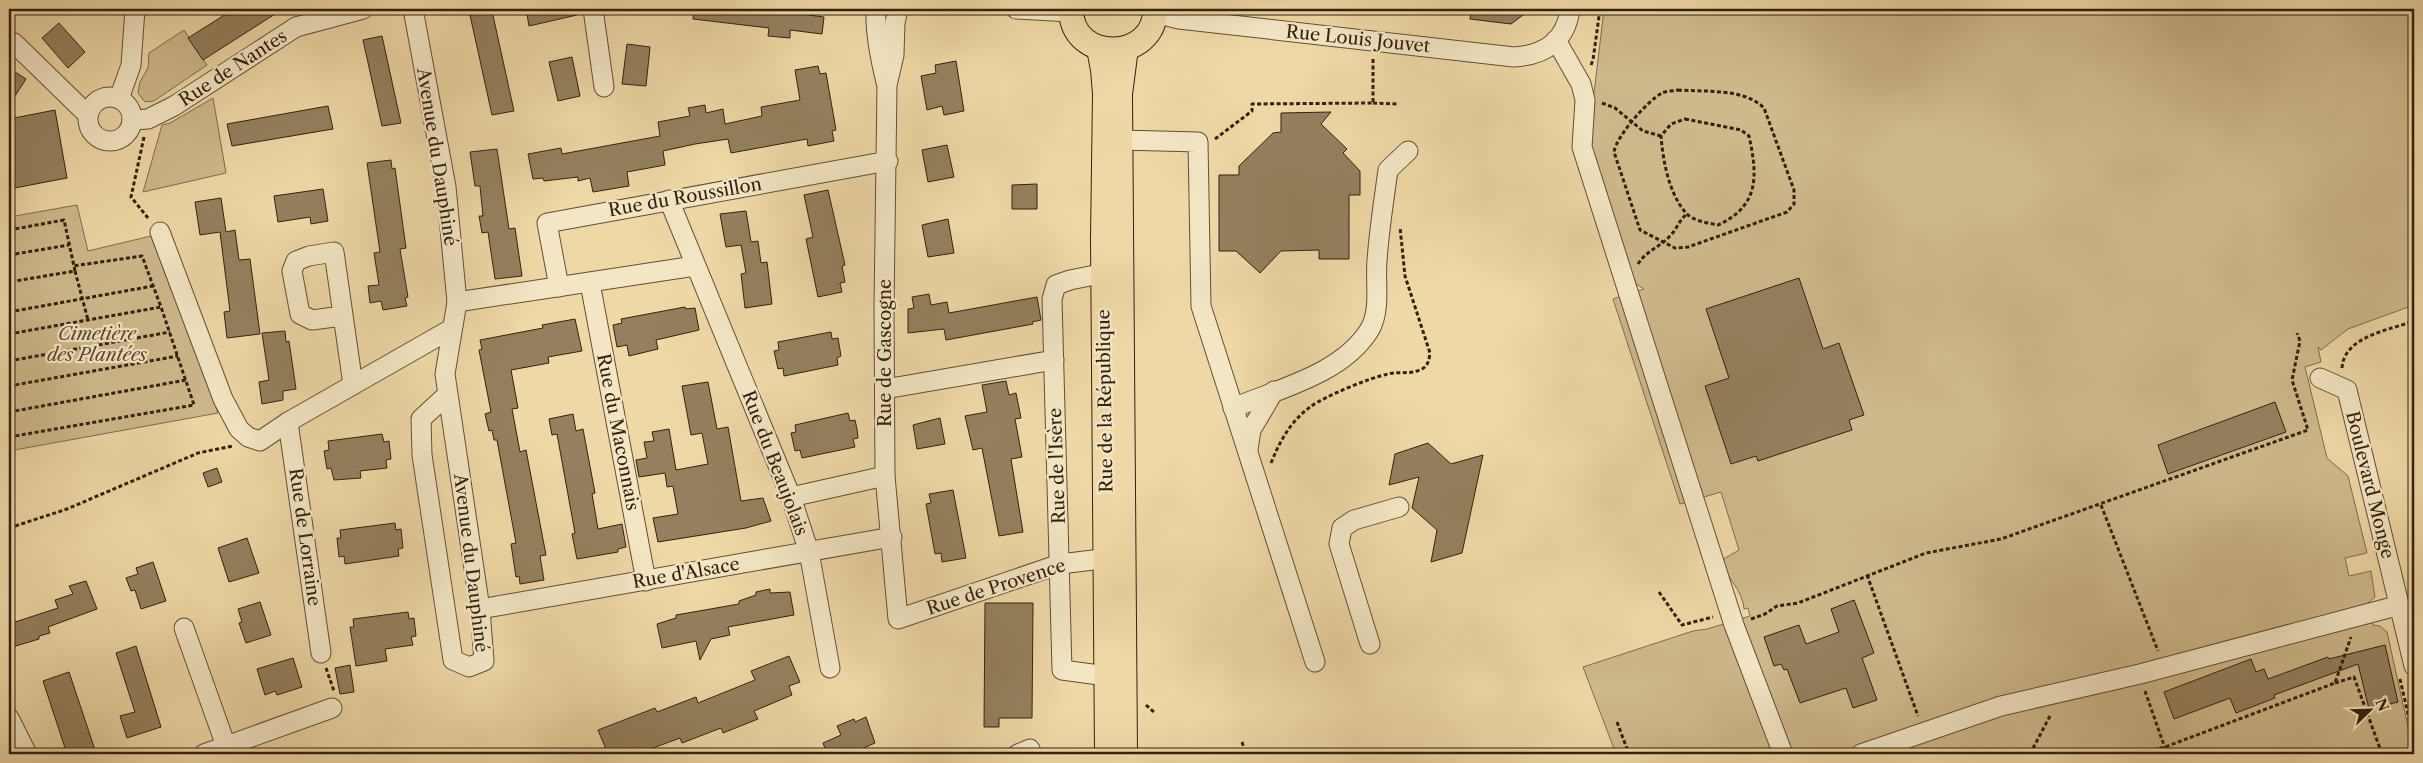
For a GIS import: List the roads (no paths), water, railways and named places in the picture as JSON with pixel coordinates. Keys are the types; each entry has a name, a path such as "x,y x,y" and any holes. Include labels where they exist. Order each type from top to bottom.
{"main road":[{"path":"1071,10 1074,24 1088,42 1099,48 1112,50 1126,48 1146,35 1155,11"},
{"name":"Rue de la République","path":"1099,48 1103,70 1113,271 1115,557 1125,754"},
{"name":"Rue de la République","path":"1113,271 1121,140 1120,94 1126,48"},
{"name":"Rue de la République","path":"1107,754 1107,676 1115,557"}],"street":[{"path":"119,99 131,66 135,9"},
{"name":"Rue de Nantes","path":"140,120 174,106 296,28 364,9"},
{"name":"Avenue du Dauphiné","path":"413,9 446,187 457,302 445,374 448,394 480,609 484,661 470,667 453,660 422,455 421,419 448,394"},
{"path":"593,9 604,87"},
{"name":"Rue de Gascogne","path":"876,9 880,62 887,85"},
{"name":"Rue de Gascogne","path":"898,9 895,23 894,55 887,85 885,389 886,476 898,619"},
{"path":"1016,9 1071,10"},
{"path":"1570,9 1564,30 1556,40 1583,92 1582,147 1732,619 1783,754"},
{"name":"Rue Louis Jouvet","path":"1155,11 1179,19 1514,57 1531,56 1545,51 1556,40"},
{"path":"9,41 14,43 88,115 94,134 105,140 115,140 124,136 140,120 126,104 119,99 109,97 102,98 92,107 88,115"},
{"path":"1121,140 1198,142 1201,306 1315,662"},
{"path":"1233,408 1303,380 1336,363 1358,345 1371,328 1376,306 1377,261 1388,170 1408,151"},
{"name":"Rue du Roussillon","path":"559,287 547,223 888,161"},
{"name":"Rue du Beaujolais","path":"669,200 791,497 809,552 830,668"},
{"path":"160,232 222,398 239,429 248,437 260,441 288,422 451,329"},
{"path":"457,302 696,266"},
{"name":"Rue de l'Isère","path":"1107,676 1062,670 1052,299 1056,285 1070,280 1113,271"},
{"name":"Rue du Maconnais","path":"590,283 646,581"},
{"path":"342,316 353,385"},
{"path":"885,389 1054,360"},
{"name":"Boulevard Monge","path":"2320,378 2347,390 2414,666"},
{"path":"1248,454 1251,430 1274,391"},
{"name":"Rue de Lorraine","path":"288,422 322,653"},
{"path":"791,497 886,476"},
{"path":"1370,644 1339,544 1342,528 1354,520 1399,507"},
{"name":"Rue d'Alsace","path":"480,609 892,537"},
{"name":"Rue de Provence","path":"898,619 1060,564 1115,557"},
{"path":"1861,754 2001,706 2140,674 2400,605"},
{"path":"184,628 226,746"},
{"path":"204,754 332,708"},
{"path":"9,718 27,754"}],"park label":[{"name":"Cimetière des Plantées","path":"97,344"}]}
